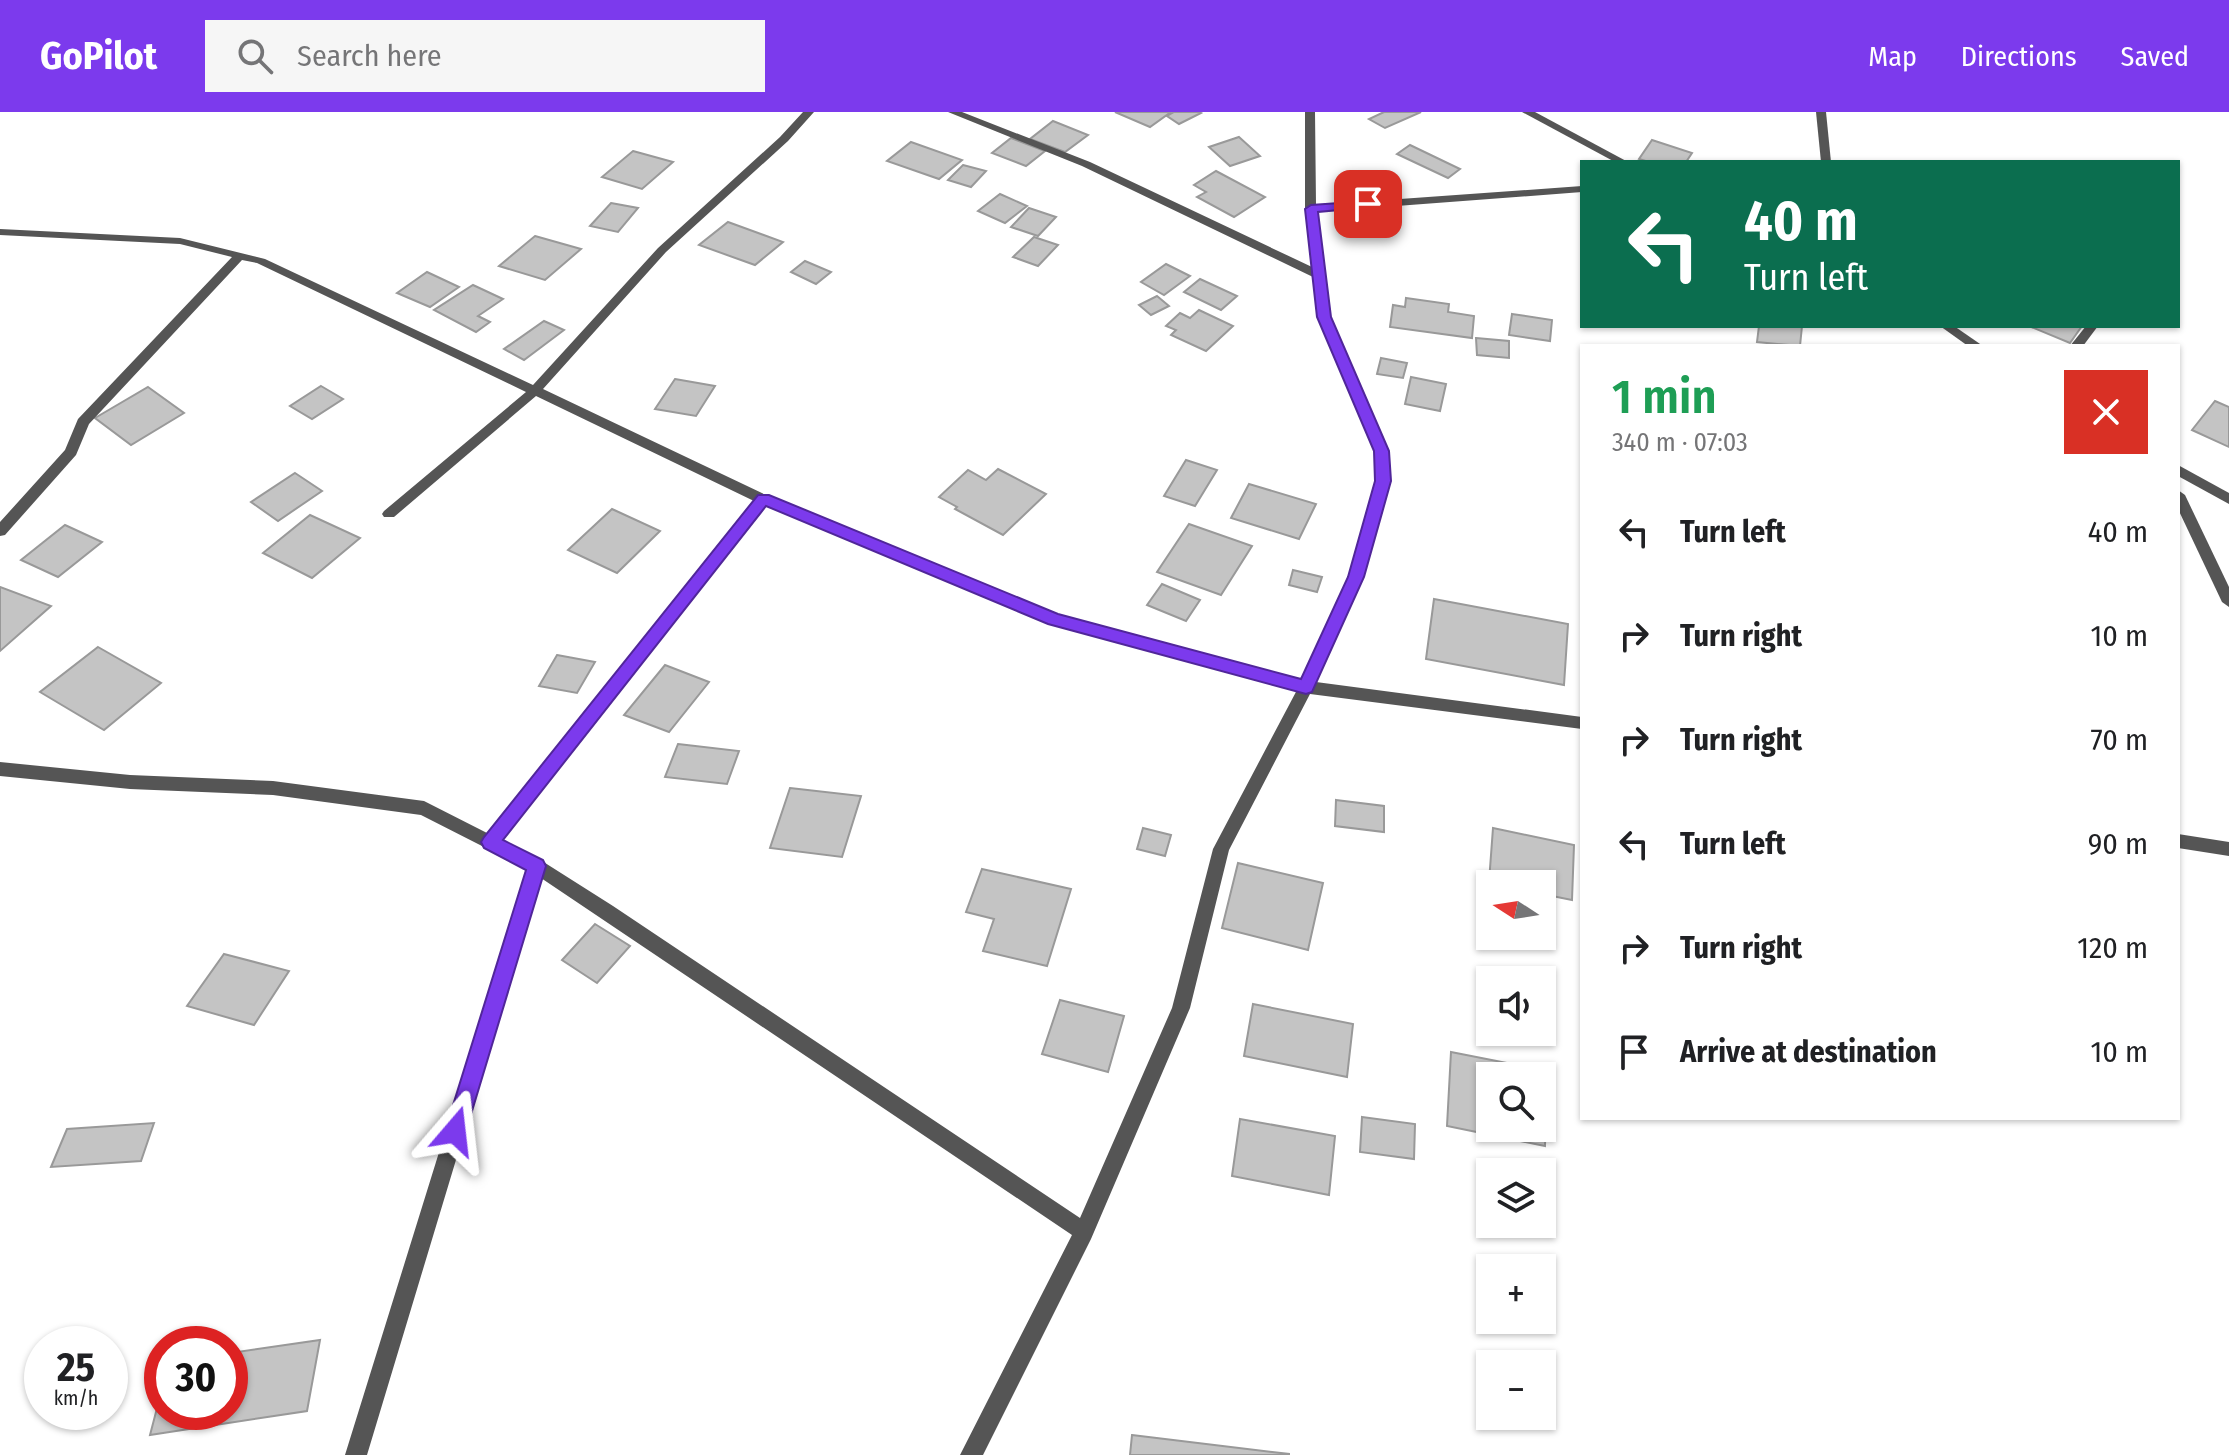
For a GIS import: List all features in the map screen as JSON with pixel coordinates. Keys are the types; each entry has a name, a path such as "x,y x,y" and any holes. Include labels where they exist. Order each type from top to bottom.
{"street":[{"path":"389,514 533,392 662,250 784,139 809,112"},
{"path":"953,112 1086,164 1319,275"},
{"path":"971,1455 1084,1232 1181,1008 1221,849 1306,687 1356,577 1383,481 1382,451 1324,317 1311,209 1310,112"},
{"path":"1527,112 1619,160"},
{"path":"1821,112 1826,160"},
{"path":"1311,209 1580,189"},
{"path":"0,232 180,241 261,261 763,499 1054,619 1306,687 1580,723"},
{"path":"0,531 71,452 83,422 239,256"},
{"path":"1949,328 1974,344"},
{"path":"2078,344 2090,328"},
{"path":"2180,471 2229,499"},
{"path":"490,842 763,499"},
{"path":"2180,499 2229,602"},
{"path":"0,769 130,782 273,788 424,808 536,866 1084,1232"},
{"path":"2180,841 2229,849"},
{"path":"356,1455 536,866"}],"building":[{"path":"1115,112 1171,112 1150,127"},
{"path":"1174,112 1201,113 1179,124 1167,116"},
{"path":"1384,112 1421,112 1385,128 1369,119"},
{"path":"1053,121 1088,135 1065,152 1030,139"},
{"path":"1239,137 1260,156 1230,166 1209,147"},
{"path":"1011,138 1045,151 1026,166 992,153"},
{"path":"1652,140 1692,153 1687,160 1639,159"},
{"path":"911,142 962,160 939,179 887,161"},
{"path":"1410,145 1460,169 1448,178 1397,154"},
{"path":"633,151 673,162 642,189 602,177"},
{"path":"963,165 986,171 971,187 948,180"},
{"path":"1216,171 1265,197 1234,217 1197,197 1206,192 1194,185"},
{"path":"1000,194 1027,206 1005,223 978,211"},
{"path":"611,203 638,208 618,232 590,226"},
{"path":"1029,208 1056,217 1038,236 1011,227"},
{"path":"728,222 783,242 755,265 699,245"},
{"path":"535,236 581,249 545,280 499,266"},
{"path":"1034,237 1058,245 1038,266 1013,257"},
{"path":"805,261 831,272 816,284 791,272"},
{"path":"1166,264 1190,276 1164,295 1141,282"},
{"path":"427,272 459,287 430,307 397,293"},
{"path":"1200,279 1237,296 1221,310 1184,292"},
{"path":"473,285 503,299 478,316 490,322 476,332 434,310"},
{"path":"1157,296 1169,306 1151,315 1139,305"},
{"path":"1406,298 1449,304 1448,312 1474,316 1472,338 1390,327 1393,305 1405,307"},
{"path":"1199,310 1233,326 1206,351 1171,335 1176,330 1166,326 1180,313 1190,318"},
{"path":"1512,314 1552,320 1550,341 1509,335"},
{"path":"544,321 564,330 524,360 504,349"},
{"path":"1759,328 1802,328 1800,344 1757,342"},
{"path":"2034,328 2081,328 2070,343"},
{"path":"1476,338 1509,341 1509,358 1477,355"},
{"path":"1381,358 1407,363 1403,378 1377,374"},
{"path":"1411,377 1446,384 1440,411 1405,404"},
{"path":"675,379 715,386 696,416 655,409"},
{"path":"321,386 343,399 312,419 290,406"},
{"path":"148,387 184,413 131,445 95,418"},
{"path":"2215,401 2229,407 2229,447 2192,430"},
{"path":"1186,460 1217,470 1195,506 1164,496"},
{"path":"998,469 1046,494 1003,535 939,497 968,470 986,480"},
{"path":"295,473 322,491 278,521 251,502"},
{"path":"1249,484 1316,504 1299,539 1231,518"},
{"path":"612,509 660,531 617,573 568,550"},
{"path":"310,515 360,538 312,578 263,553"},
{"path":"1189,524 1252,546 1221,595 1157,572"},
{"path":"65,525 102,542 58,577 21,560"},
{"path":"1293,570 1322,577 1317,592 1289,585"},
{"path":"1162,584 1200,600 1186,621 1147,605"},
{"path":"0,587 51,606 0,651"},
{"path":"1434,599 1568,624 1564,685 1426,659"},
{"path":"98,647 161,683 104,730 40,692"},
{"path":"557,655 595,662 577,693 539,686"},
{"path":"665,665 709,682 669,732 624,715"},
{"path":"678,744 739,751 727,784 665,777"},
{"path":"790,788 861,796 842,857 770,848"},
{"path":"1336,800 1384,806 1384,832 1335,826"},
{"path":"1143,828 1171,835 1165,856 1137,849"},
{"path":"1493,828 1574,845 1572,900 1556,897 1556,870 1490,870"},
{"path":"1238,863 1323,883 1308,950 1222,928"},
{"path":"982,869 1071,889 1047,966 983,951 994,919 966,912"},
{"path":"595,924 630,946 597,983 562,960"},
{"path":"224,954 289,971 254,1025 187,1006"},
{"path":"1060,1000 1124,1016 1108,1072 1042,1054"},
{"path":"1253,1004 1353,1024 1347,1077 1244,1056"},
{"path":"1451,1052 1502,1062 1476,1062 1476,1132 1447,1126"},
{"path":"1362,1117 1415,1124 1414,1159 1360,1152"},
{"path":"1240,1119 1335,1136 1329,1195 1232,1176"},
{"path":"154,1123 141,1161 51,1167 67,1129"},
{"path":"320,1340 307,1411 248,1420 248,1350"},
{"path":"151,1430 183,1430 150,1435"},
{"path":"1132,1435 1289,1454 1289,1455 1130,1455"}],"route":[{"path":"455,1131 536,866 490,842 763,499 1054,619 1306,687 1356,577 1383,481 1382,451 1324,317 1311,209 1368,204"}]}
